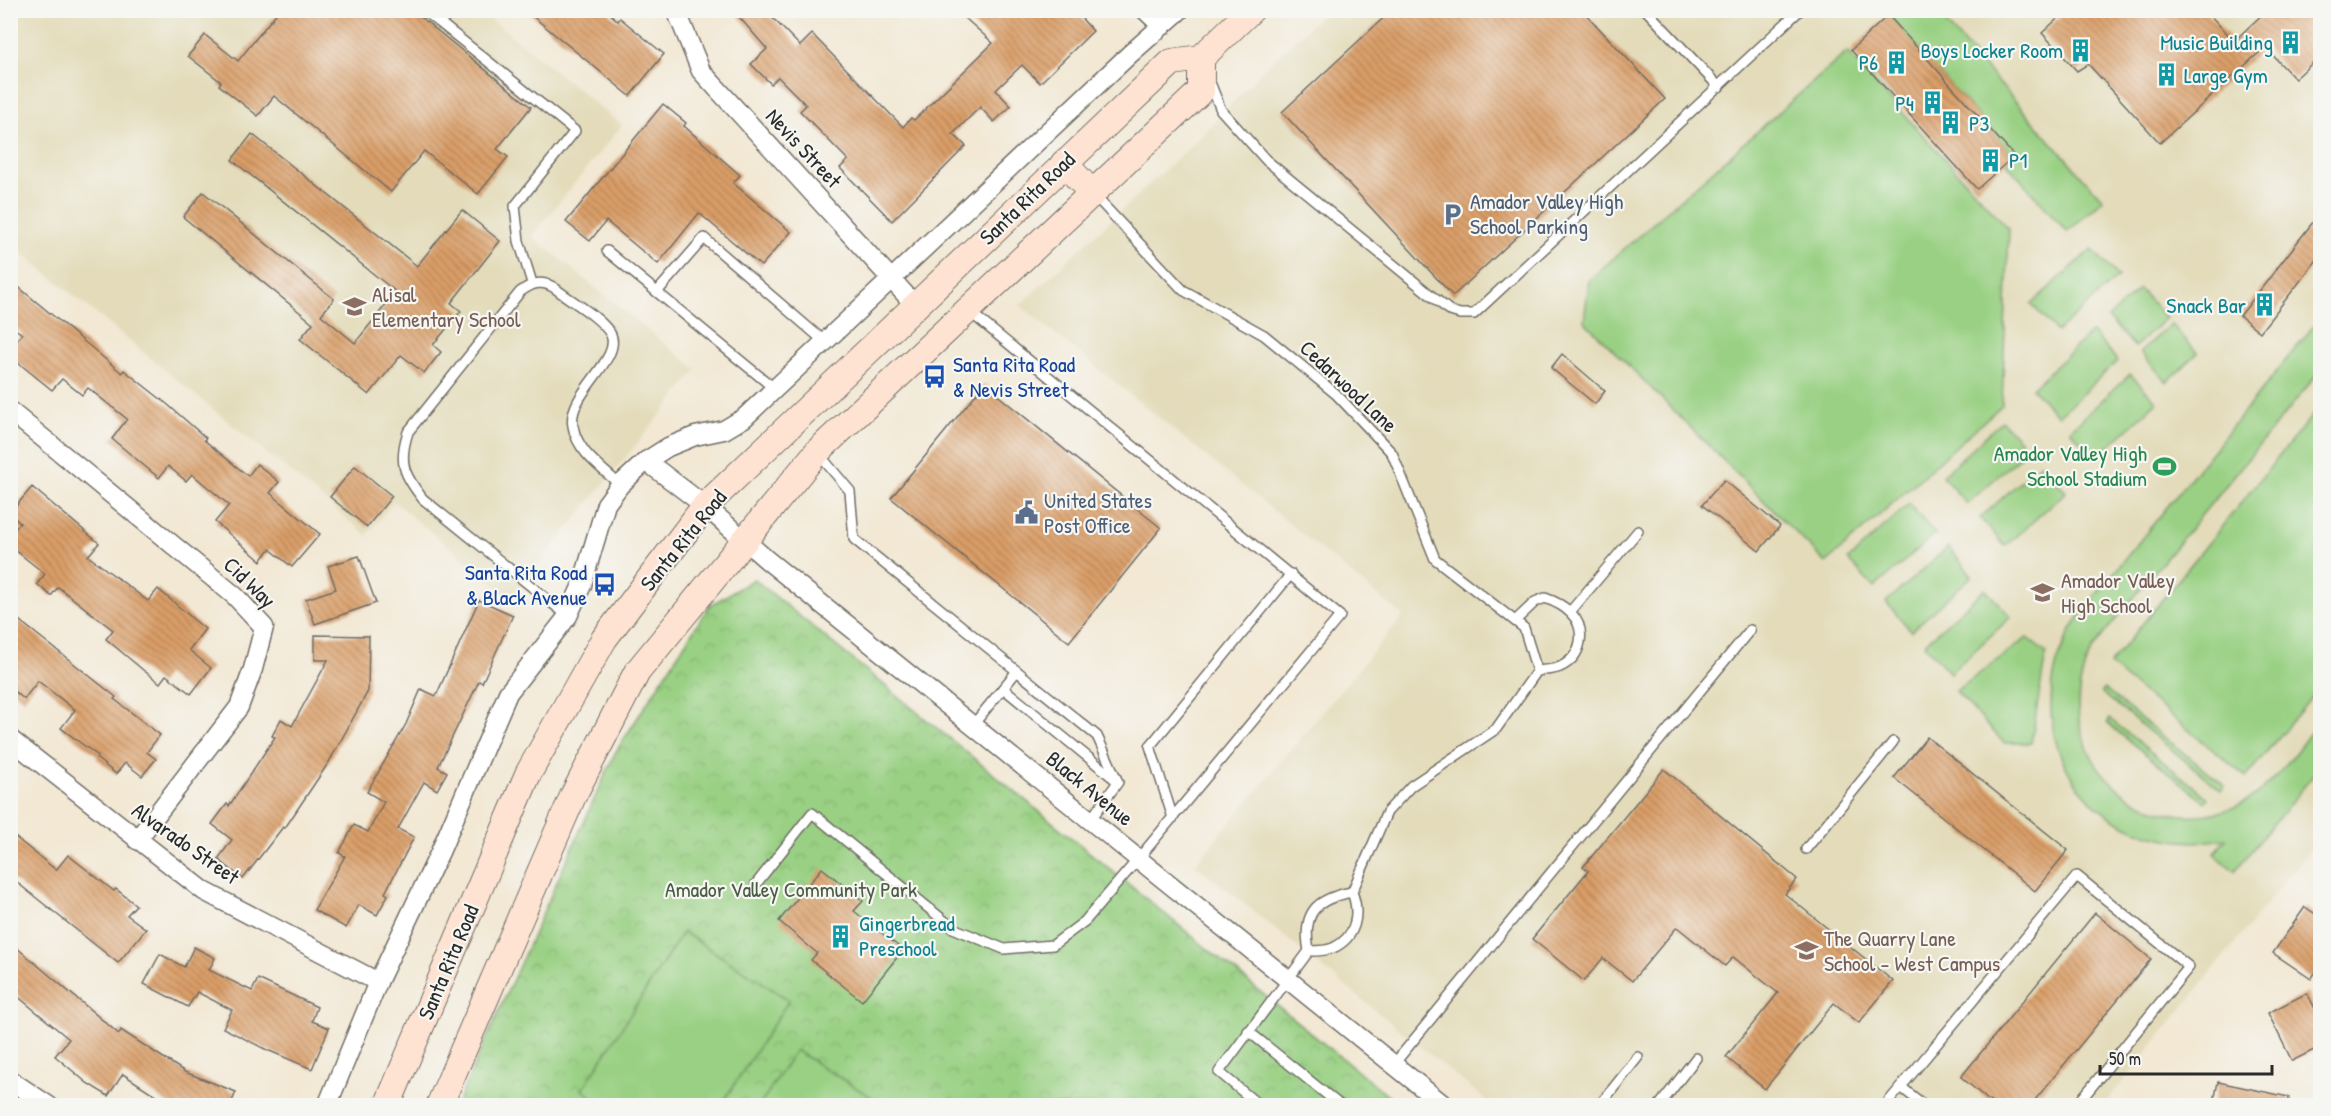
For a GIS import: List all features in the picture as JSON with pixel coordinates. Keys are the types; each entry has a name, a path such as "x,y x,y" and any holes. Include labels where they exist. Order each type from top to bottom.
{"main road":[{"path":"1201,58 1251,10"},
{"name":"Santa Rita Road","path":"387,1106 528,774 604,639 705,506 1172,62 1201,58 1201,91 817,452 637,672 573,796 439,1106"},
{"path":"1064,163 1093,194"}],"street":[{"name":"Nevis Street","path":"676,10 701,71 915,305"},
{"path":"1145,10 1162,26"},
{"name":"Santa Rita Road","path":"327,1106 378,982 440,852 508,693 568,616 582,585 606,504 620,485 646,461 668,447 695,436 723,430 744,418 1180,10"},
{"name":"Cid Way","path":"10,411 235,596 264,627 253,669 239,707 137,840"},
{"name":"Black Avenue","path":"646,461 705,506 743,541 1140,858 1445,1106"},
{"name":"Alvarado Street","path":"10,739 204,891 378,982"},
{"path":"10,1080 49,1106"}],"lane":[{"path":"424,10 575,131 514,206 519,241 532,283"},
{"path":"1646,10 1719,87"},
{"path":"1201,58 1221,110 1266,160 1450,311 1474,314 1800,10"},
{"name":"Cedarwood Lane","path":"1093,194 1183,290 1263,335 1336,394 1392,453 1435,559 1524,628 1537,671"},
{"path":"657,292 704,238 825,342"},
{"path":"607,252 774,389"},
{"path":"568,616 423,499 409,480 403,465 403,447 408,432 520,292 532,283 541,282 552,286 610,333 613,344 611,354 591,379 577,404 572,423 578,445 620,485"},
{"path":"756,884 812,813 953,928 1004,950 1053,945 1084,921 1140,858 1340,615 968,311"},
{"path":"817,452 850,490 854,539 1097,736 1118,782"},
{"path":"1570,612 1638,531"},
{"path":"1173,818 1150,746 1291,574"},
{"path":"1309,951 1333,948 1346,938 1357,920 1357,906 1352,892 1387,812 1412,786 1496,729 1537,671 1559,668 1571,660 1579,650 1582,631 1570,612 1561,604 1545,598 1535,602 1515,621"},
{"path":"1394,1064 1750,630"},
{"path":"973,725 1017,671"},
{"path":"1003,688 1118,782"},
{"path":"1806,849 1893,742"},
{"path":"1091,819 1118,782"},
{"path":"1886,1106 2077,876 2189,967 2076,1106"},
{"path":"1260,1106 1219,1072 1309,951 1306,933 1308,919 1313,909 1330,896 1352,892"},
{"path":"1248,1031 1341,1106"},
{"path":"1599,1106 1638,1057"},
{"path":"1659,1106 1696,1058"},
{"path":"1901,1086 1925,1106"}],"shaded area":[{"name":"Alisal Elementary School","path":"10,11 481,11 622,125 532,236 697,370 511,598 394,502 367,535 11,244"},
{"path":"1326,11 2320,11 2320,838 2104,1105 1492,1105 1195,864 1403,616 1020,305 1201,136 1265,68"}],"green space":[{"path":"1884,11 1935,11 2103,200 2067,232 2007,164 2015,157"},
{"path":"1847,52 2009,229 2002,405 1826,563 1584,321 1589,280"},
{"path":"2092,249 2118,277 2057,332 2031,304"},
{"path":"2139,289 2166,318 2135,347 2108,318"},
{"path":"2320,318 2320,371 2107,630 2088,658 2078,705 2083,738 2098,767 2120,790 2148,807 2179,815 2213,813 2247,801 2277,775 2320,720 2320,767 2235,871 2214,854 2226,839 2177,841 2133,829 2098,807 2072,777 2056,740 2051,698 2060,655 2083,611"},
{"path":"2171,324 2198,353 2167,382 2140,352"},
{"path":"2092,332 2118,361 2058,416 2032,388"},
{"path":"2130,374 2157,402 2096,458 2070,430"},
{"path":"2320,406 2320,687 2246,777 2109,665"},
{"path":"2002,421 2028,449 1967,504 1942,476"},
{"path":"2041,463 2066,492 2005,546 1980,518"},
{"path":"1909,504 1935,534 1874,588 1848,560"},
{"path":"1948,547 1972,576 1911,631 1886,602"},
{"name":"Amador Valley Community Park","path":"754,579 1399,1105 456,1106 615,753 709,606"},
{"path":"1985,589 2011,617 1950,673 1924,644"},
{"path":"2027,638 2046,653 2031,743 2004,743 1956,691"},
{"path":"2104,689 2225,786 2221,790 2101,692"},
{"path":"2110,719 2208,798 2205,802 2107,723"},
{"path":"683,932 789,1000 721,1105 606,1105 582,1090"},
{"path":"795,1050 876,1100 873,1105 760,1105"}],"building":[{"path":"279,10 412,10 531,107 497,149 508,157 478,194 424,151 391,192 274,96 258,116 219,85 221,82 188,56 205,35 238,61"},
{"path":"525,10 606,10 618,21 620,18 664,54 630,96"},
{"path":"733,10 765,10 800,46 812,34 903,127 911,118 914,120 993,43 956,10 1074,10 1093,31 1040,83 1022,65 996,90 1011,106 994,122 980,107 953,134 966,146 892,221 840,168 848,160 800,111 806,105 778,77 771,84 751,64 767,49"},
{"path":"1392,10 1582,10 1665,99 1453,296 1282,112"},
{"name":"Large Gym","path":"2067,10 2205,10 2234,41 2267,10 2320,10 2320,56 2295,79 2265,47 2160,143 2088,64 2077,71 2042,33"},
{"path":"1888,15 2014,156 1977,189 1851,50"},
{"path":"663,104 686,123 684,126 740,175 733,183 791,232 761,266 699,213 658,264 606,221 590,241 566,222"},
{"path":"252,134 417,266 462,210 500,241 451,303 461,311 433,345 441,352 424,373 401,355 369,395 300,339 313,323 183,217 203,192 334,299 321,315 355,343 396,292 232,160"},
{"path":"2320,213 2320,256 2260,332 2240,316"},
{"path":"10,280 122,373 124,370 167,404 206,438 204,440 248,476 257,464 279,482 270,493 320,534 292,567 270,549 261,561 215,522 229,505 192,474 186,481 168,466 159,478 112,439 127,419 88,388 82,395 62,379 52,390 10,356 10,347 22,334 10,325"},
{"path":"1562,354 1605,391 1595,404 1551,368"},
{"name":"United States Post Office","path":"984,384 1161,528 1069,642 891,498"},
{"path":"355,466 392,496 367,527 330,497"},
{"path":"1724,480 1780,526 1759,551 1702,505"},
{"path":"32,487 99,543 88,556 148,601 158,589 205,629 189,650 211,668 191,694 166,675 160,683 143,670 106,639 113,630 58,587 51,596 37,584 45,574 10,546 10,535 20,523 10,513"},
{"path":"359,556 376,603 315,624 306,599 336,589 328,566"},
{"path":"479,600 513,615 482,683 479,681 438,767 447,772 437,790 424,782 398,829 414,837 385,893 388,895 377,915 359,905 346,928 314,910 345,856 339,853 354,825 368,832 384,802 367,792 406,724 421,689 436,696"},
{"path":"10,613 160,735 147,752 156,759 142,776 125,763 116,774 96,758 98,756 61,728 75,710 38,681 24,699 10,688"},
{"path":"315,635 369,636 368,691 329,762 285,828 283,827 243,879 218,859 232,840 212,824 227,804 229,806 275,737 272,736 281,719 292,726 328,660 315,660"},
{"path":"1927,737 2068,850 2035,891 1894,778"},
{"path":"1664,769 1797,879 1785,894 1893,981 1859,1023 1834,1003 1765,1089 1726,1057 1778,993 1733,957 1725,966 1677,927 1632,981 1603,958 1584,981 1532,939 1588,871 1583,867"},
{"path":"10,833 56,870 68,855 136,905 127,915 146,929 118,963 10,877"},
{"name":"Gingerbread Preschool","path":"822,868 863,901 854,911 903,950 862,1001 811,960 817,953 779,921"},
{"path":"2305,907 2320,917 2320,966 2311,979 2273,953"},
{"path":"2095,913 2151,959 2030,1106 1995,1106 1961,1077"},
{"path":"10,942 119,1034 121,1030 185,1072 236,1092 230,1106 172,1106 123,1074 108,1096 87,1083 55,1056 69,1039 10,990"},
{"path":"194,947 215,958 209,970 252,991 258,979 317,1007 312,1021 329,1028 312,1069 223,1028 232,1010 197,992 188,1007 144,984 160,954 184,967"},
{"path":"2307,993 2320,1018 2320,1047 2292,1061 2268,1013"},
{"path":"2218,1082 2289,1097 2288,1106 2213,1106"}],"place":[{"name":"Music Building","path":"2291,42"},
{"name":"Boys Locker Room","path":"2081,50"},
{"name":"P6","path":"1896,62"},
{"name":"Large Gym","path":"2166,75"},
{"name":"P4","path":"1932,103"},
{"name":"P3","path":"1951,123"},
{"name":"P1","path":"1991,160"},
{"name":"Amador Valley High School Parking","path":"1452,214"},
{"name":"Snack Bar","path":"2264,305"},
{"name":"Alisal Elementary School","path":"354,307"},
{"name":"Santa Rita Road & Nevis Street","path":"935,377"},
{"name":"Amador Valley High School Stadium","path":"2165,466"},
{"name":"United States Post Office","path":"1026,513"},
{"name":"Santa Rita Road & Black Avenue","path":"605,585"},
{"name":"Amador Valley High School","path":"2043,593"},
{"name":"Gingerbread Preschool","path":"841,936"},
{"name":"The Quarry Lane School - West Campus","path":"1806,951"}]}
